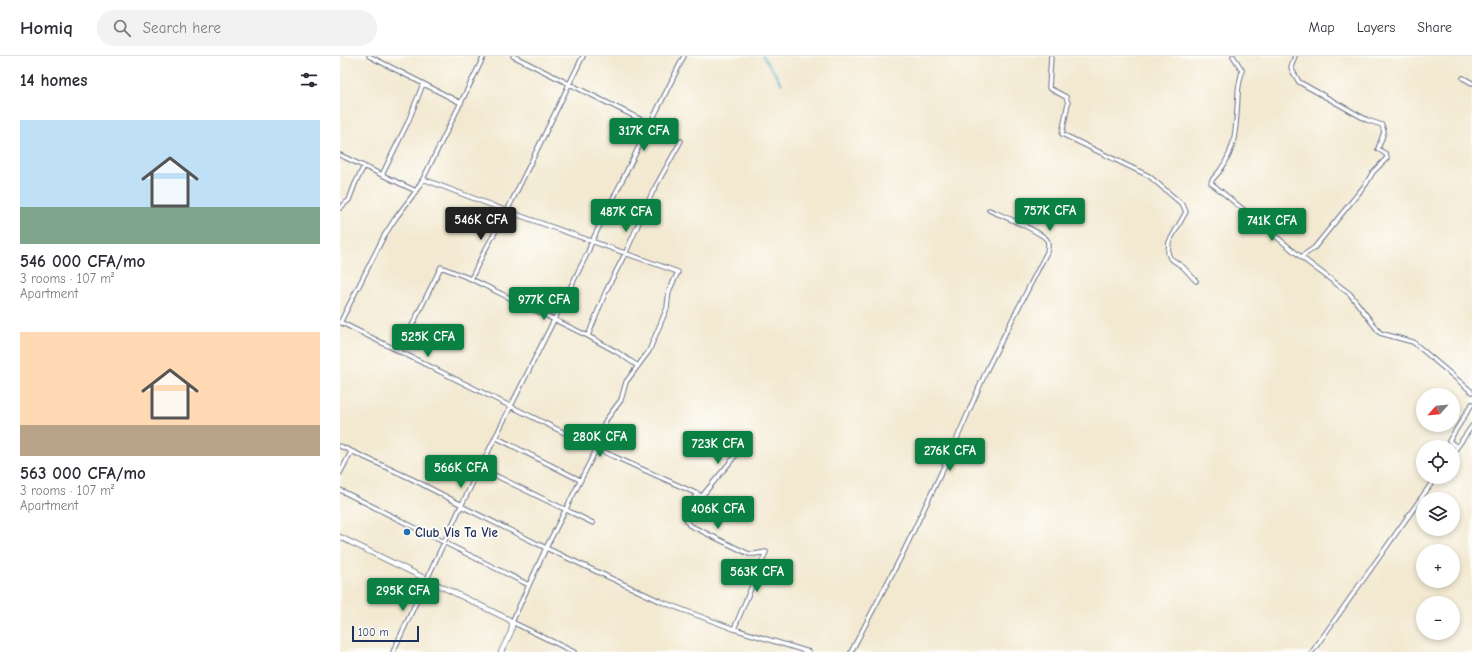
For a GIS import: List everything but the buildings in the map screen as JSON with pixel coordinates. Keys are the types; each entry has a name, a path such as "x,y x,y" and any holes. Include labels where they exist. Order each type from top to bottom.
{"street":[{"path":"369,56 461,103"},
{"path":"484,56 416,192 384,236 340,323 595,448 702,496 741,449"},
{"path":"513,56 650,124"},
{"path":"471,279 507,211 583,56"},
{"path":"393,652 461,505 553,319 588,252 592,241 684,56"},
{"path":"1051,56 1049,88 1066,97 1068,103 1062,134 1149,176 1184,204 1186,212 1169,242 1168,253 1170,258 1183,267 1196,281"},
{"path":"1233,56 1242,70 1238,93 1237,121 1231,154 1211,183 1301,257 1350,294 1380,333 1413,342 1472,392"},
{"path":"1295,56 1291,67 1299,82 1367,120 1382,125 1384,132 1378,149 1386,154 1387,158 1373,172 1366,184 1314,248 1301,257"},
{"path":"1463,78 1472,83"},
{"path":"382,175 408,122 423,84"},
{"path":"588,336 606,291 653,191 681,141"},
{"path":"340,155 416,192"},
{"path":"340,208 349,200 364,166"},
{"path":"423,179 507,211 678,272 669,291 667,308 649,351 626,382 621,400 603,424 595,448 546,548 512,622 511,632 501,652"},
{"path":"851,652 902,555 952,450 988,367 1047,252 1048,242 1044,237 1021,224 988,210"},
{"path":"399,352 441,267 471,279 588,336 617,352 638,366"},
{"path":"1450,440 1472,404"},
{"path":"1460,443 1472,426"},
{"path":"495,436 580,480"},
{"path":"340,446 412,480 546,548 662,602 734,629 809,652"},
{"path":"340,473 351,452"},
{"path":"480,468 593,523"},
{"path":"1312,652 1431,484"},
{"path":"340,490 529,585"},
{"path":"697,493 686,514 686,521 689,525 749,554 766,552 734,629"},
{"path":"340,537 427,578 574,652"}],"waterway":[{"path":"763,56 782,84"}],"place":[{"name":"Club Vis Ta Vie","path":"407,532"}]}
